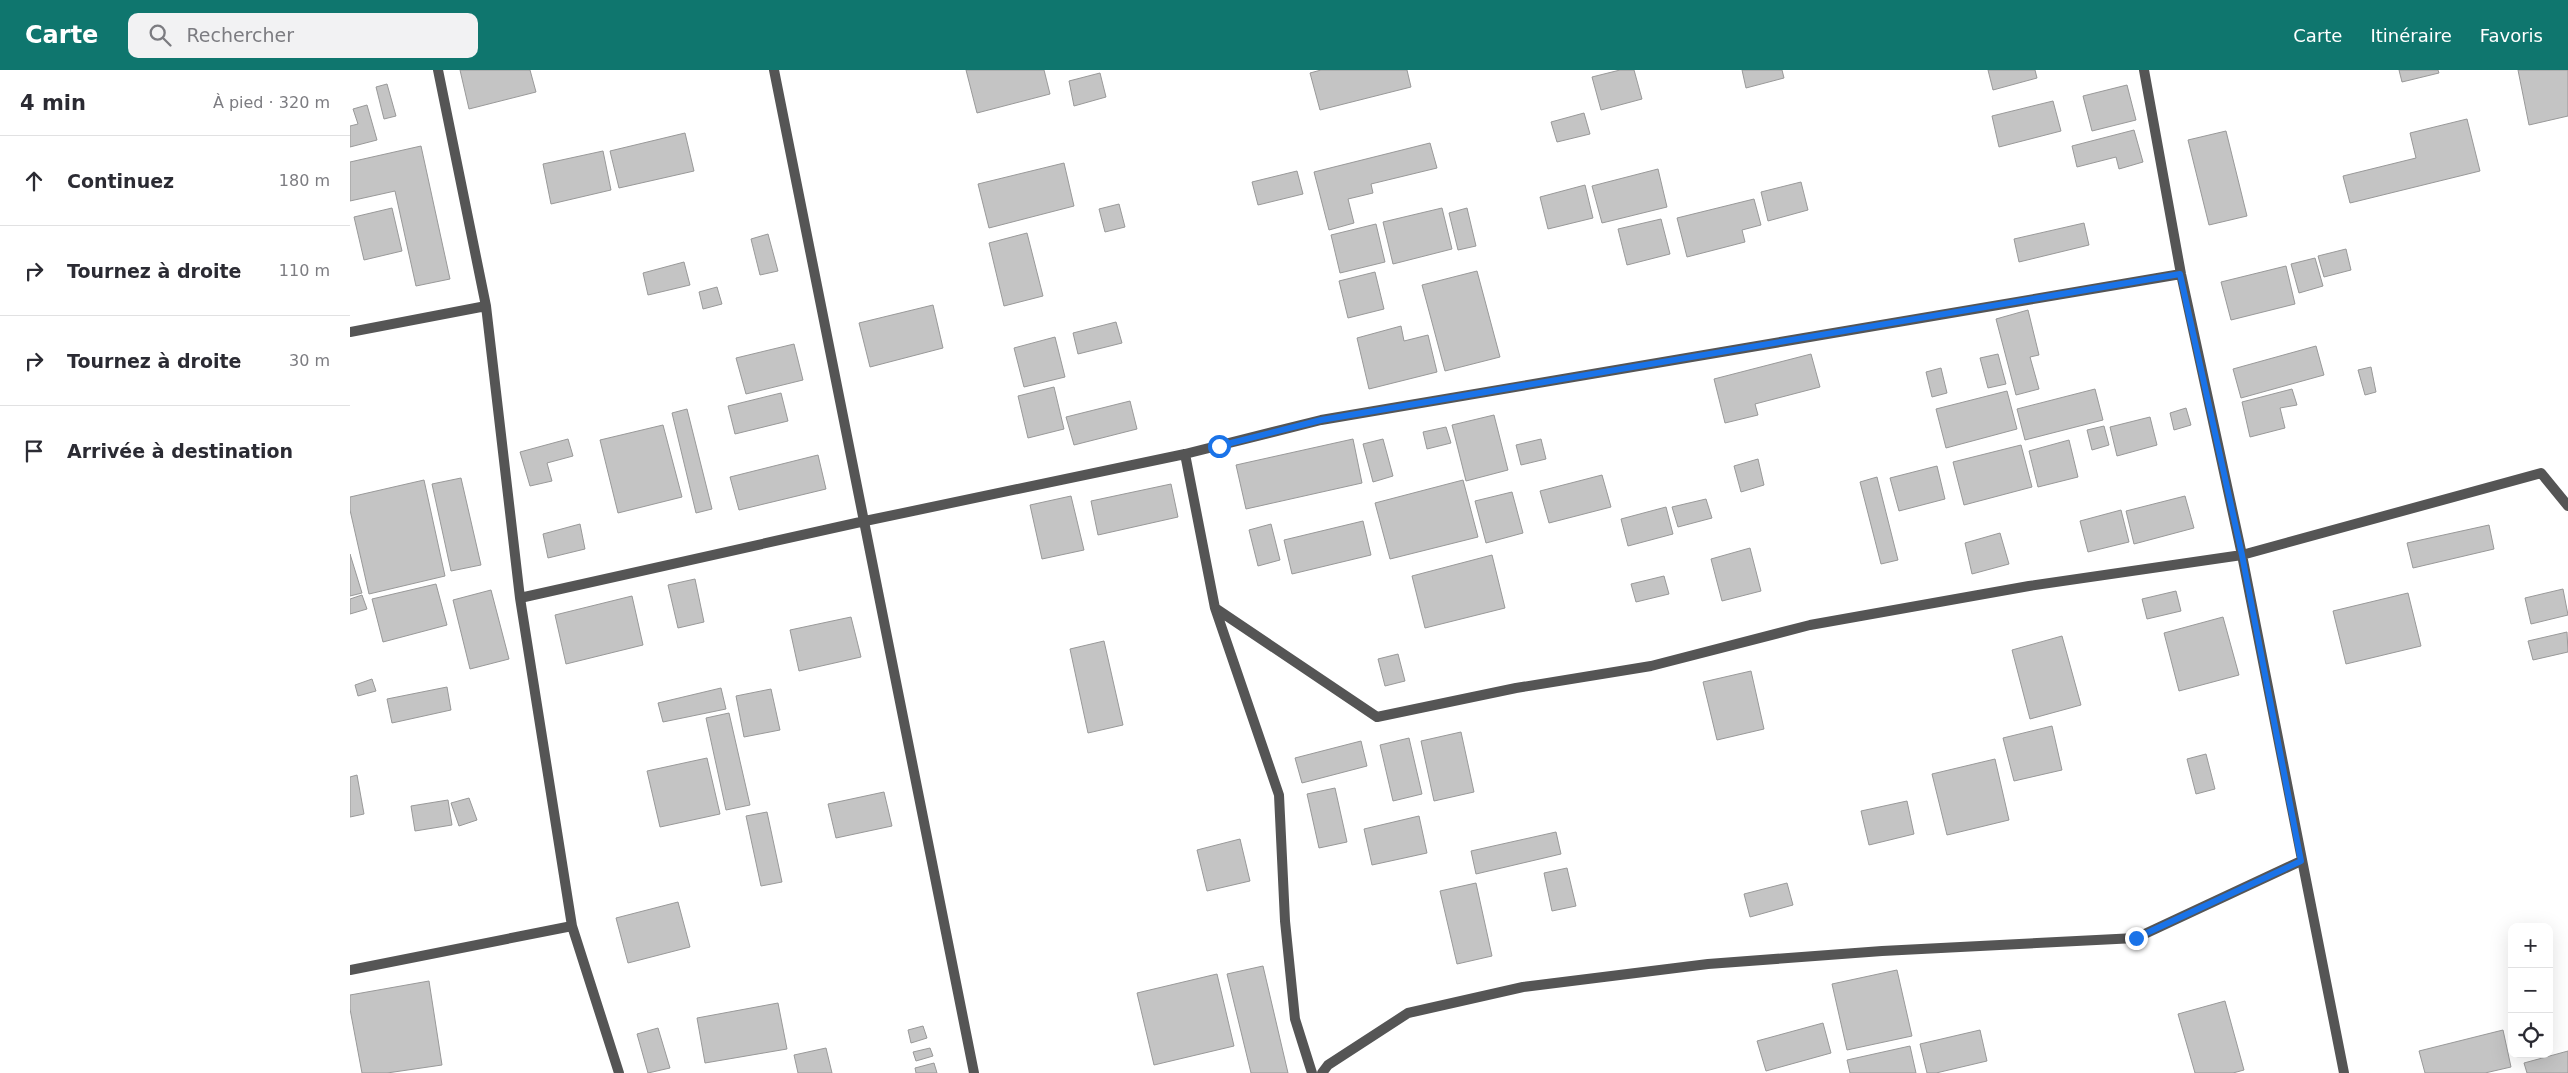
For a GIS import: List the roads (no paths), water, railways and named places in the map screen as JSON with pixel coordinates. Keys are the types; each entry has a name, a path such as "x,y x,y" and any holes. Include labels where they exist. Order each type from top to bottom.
{"street":[{"path":"438,70 486,306 520,598 572,926 619,1073"},
{"path":"774,70 974,1073"},
{"path":"2144,70 2180,274 2242,555 2344,1073"},
{"path":"520,598 865,520 1185,454 1321,420 2180,274"},
{"path":"350,332 486,306"},
{"path":"1185,454 1215,608 1279,795 1285,921 1295,1019 1312,1073"},
{"path":"1215,608 1377,717 1516,688 1651,666 1810,625 2029,586 2242,555 2541,472 2568,506"},
{"path":"1322,1073 1328,1065 1408,1014 1523,987 1708,964 1882,951 2136,938 2301,861"},
{"path":"350,970 572,926"}]}
